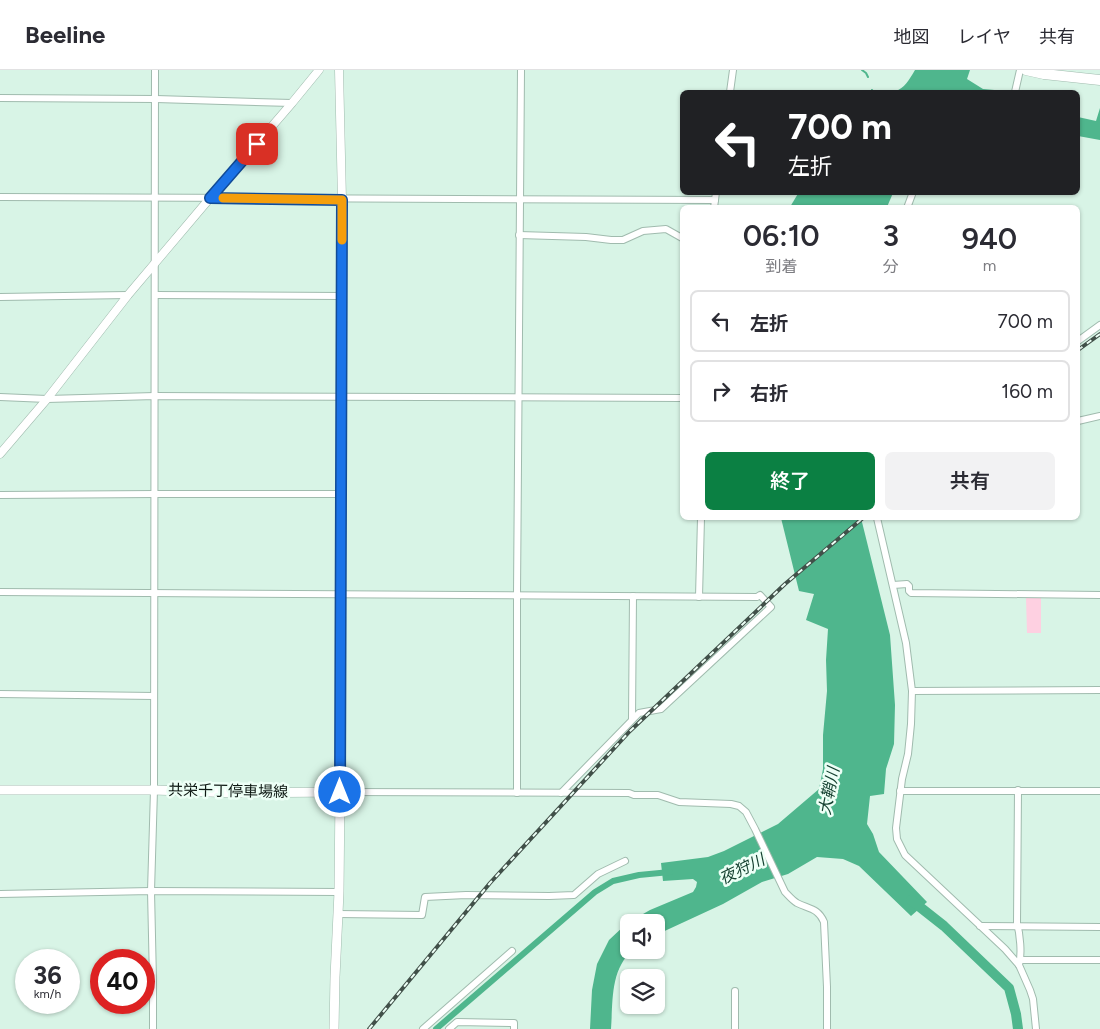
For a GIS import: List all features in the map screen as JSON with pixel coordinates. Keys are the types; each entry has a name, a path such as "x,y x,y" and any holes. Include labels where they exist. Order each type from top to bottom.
{"main road":[{"path":"1026,70 1044,74 1100,80"},
{"name":"共栄千丁停車場線","path":"0,790 340,792"},
{"path":"334,1029 339,892 340,792"}],"street":[{"path":"153,1029 151,891 154,790 155,593 155,70"},
{"path":"0,454 128,295 319,70"},
{"path":"339,70 342,200 340,792 629,793 634,795 658,795 679,802 731,804 738,806 746,812 785,892 798,904 810,907 819,913 824,922 827,1029"},
{"path":"517,793 520,70"},
{"path":"730,90 733,70"},
{"path":"1015,90 1020,70"},
{"path":"0,98 156,99 292,103"},
{"path":"0,198 519,200 715,204"},
{"path":"519,235 623,240 643,231 666,229 680,237"},
{"path":"0,297 128,295"},
{"path":"155,295 341,296"},
{"path":"1080,340 1100,325"},
{"path":"0,396 46,399 155,396 680,398"},
{"path":"1080,421 1100,416"},
{"path":"0,495 340,494"},
{"path":"699,596 701,520"},
{"path":"877,520 906,643 912,691 908,754 900,791 896,828 900,848 905,855 1019,962 1100,960"},
{"path":"893,585 907,584 911,593 1100,595"},
{"path":"0,592 699,596 757,598 760,595 771,607 661,710 639,713 632,719 561,793"},
{"path":"632,719 633,596"},
{"path":"912,691 1100,690"},
{"path":"0,694 154,696"},
{"path":"1018,790 1019,962 1033,999 1036,1029"},
{"path":"900,791 1100,791"},
{"path":"338,914 422,915 425,897 574,895 598,874 625,861"},
{"path":"0,894 151,891 339,892"},
{"path":"980,926 1100,927"},
{"path":"423,1029 512,951"},
{"path":"735,991 735,1029"},
{"path":"449,1029 457,1022 514,1023 514,1029"}],"shaded area":[{"path":"1026,598 1041,598 1041,633 1027,633"}],"water":[{"path":"915,70 970,70 967,79 983,89 994,90 898,90 909,80"},
{"path":"1100,108 1100,140 1080,136 1080,117 1096,121"},
{"path":"797,195 892,195 888,205 791,205"},
{"name":"夜狩川","path":"781,520 861,520 890,635 895,705 894,744 886,769 884,794 870,796 867,824 873,834 879,852 927,902 911,916 859,866 843,859 817,857 788,874 762,882 723,904 665,931 665,914 643,914 693,892 697,882 693,879 663,881 661,863 708,857 724,851 778,824 819,789 823,769 828,629 806,620 814,594 799,591"},
{"path":"620,930 620,959 625,959 616,976 611,1029 590,1029 592,990 597,964 609,940"}],"waterway":[{"path":"862,70 868,77"},
{"path":"436,1029 595,892 613,881 639,875 670,872"},
{"name":"大鞘川","path":"911,900 944,926 1009,988 1018,1029"}],"railway":[{"path":"1080,349 1100,334"},
{"path":"369,1029 490,883 630,731 785,584 861,520"}],"slow traffic":[{"path":"223,198 342,200 342,240"}],"route":[{"path":"257,144 210,198 342,200 340,792"}]}
